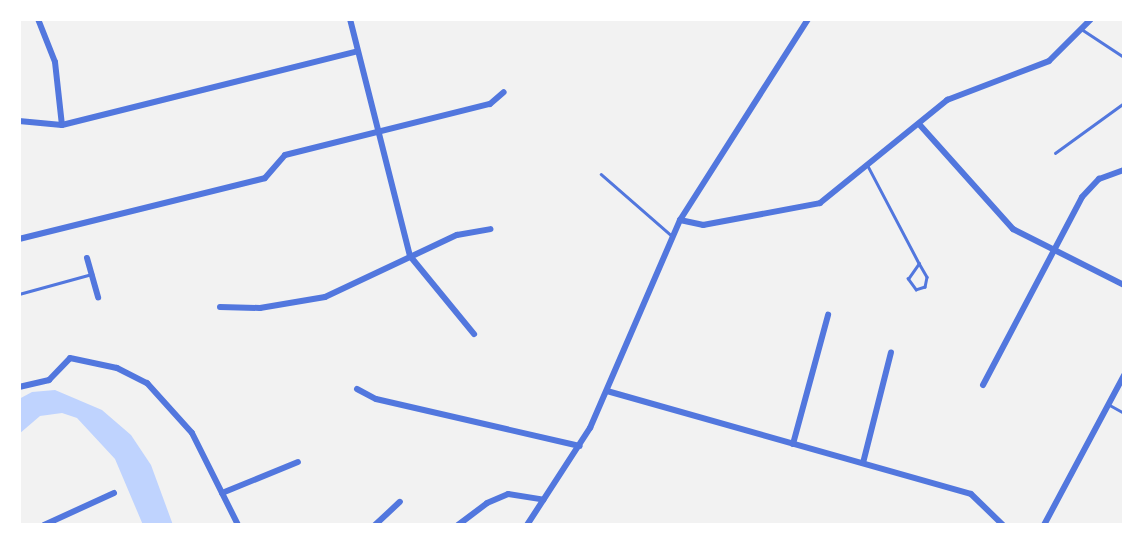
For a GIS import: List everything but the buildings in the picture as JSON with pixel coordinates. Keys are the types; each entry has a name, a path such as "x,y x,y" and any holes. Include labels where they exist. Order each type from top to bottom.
{"street":[{"path":"38,19 55,62 62,125"},
{"path":"350,19 355,52 410,257 474,334"},
{"path":"527,525 580,446 607,391 671,234 808,19"},
{"path":"680,220 703,225 803,208 830,197 955,95 1049,61 1083,30 1091,19"},
{"path":"19,121 62,125 355,52"},
{"path":"19,239 265,178 285,155 490,104 504,92"},
{"path":"919,124 1004,221 1054,252 1124,285"},
{"path":"983,385 1087,190 1099,179 1124,170"},
{"path":"220,307 260,308 325,298 457,235 491,229"},
{"path":"87,258 98,297"},
{"path":"793,444 828,315"},
{"path":"863,463 891,352"},
{"path":"19,387 49,380 70,358 117,369 147,383 192,433 237,525"},
{"path":"1044,525 1124,375"},
{"path":"357,389 376,400 580,446"},
{"path":"607,391 971,494 1003,525"},
{"path":"222,493 298,462"},
{"path":"44,525 114,493"},
{"path":"458,525 487,503 508,494 544,500"},
{"path":"375,525 400,502"},
{"path":"62,517 65,525"}],"lane":[{"path":"1083,30 1124,57"},
{"path":"1055,153 1124,103"},
{"path":"868,166 919,263 928,281 922,289 916,290 908,279 919,263"},
{"path":"601,174 671,234"},
{"path":"19,294 92,274"},
{"path":"1108,404 1124,413"}],"water":[{"path":"55,390 102,410 131,435 151,465 173,525 143,525 115,459 77,418 62,413 40,416 19,434 19,399 32,392"}]}
